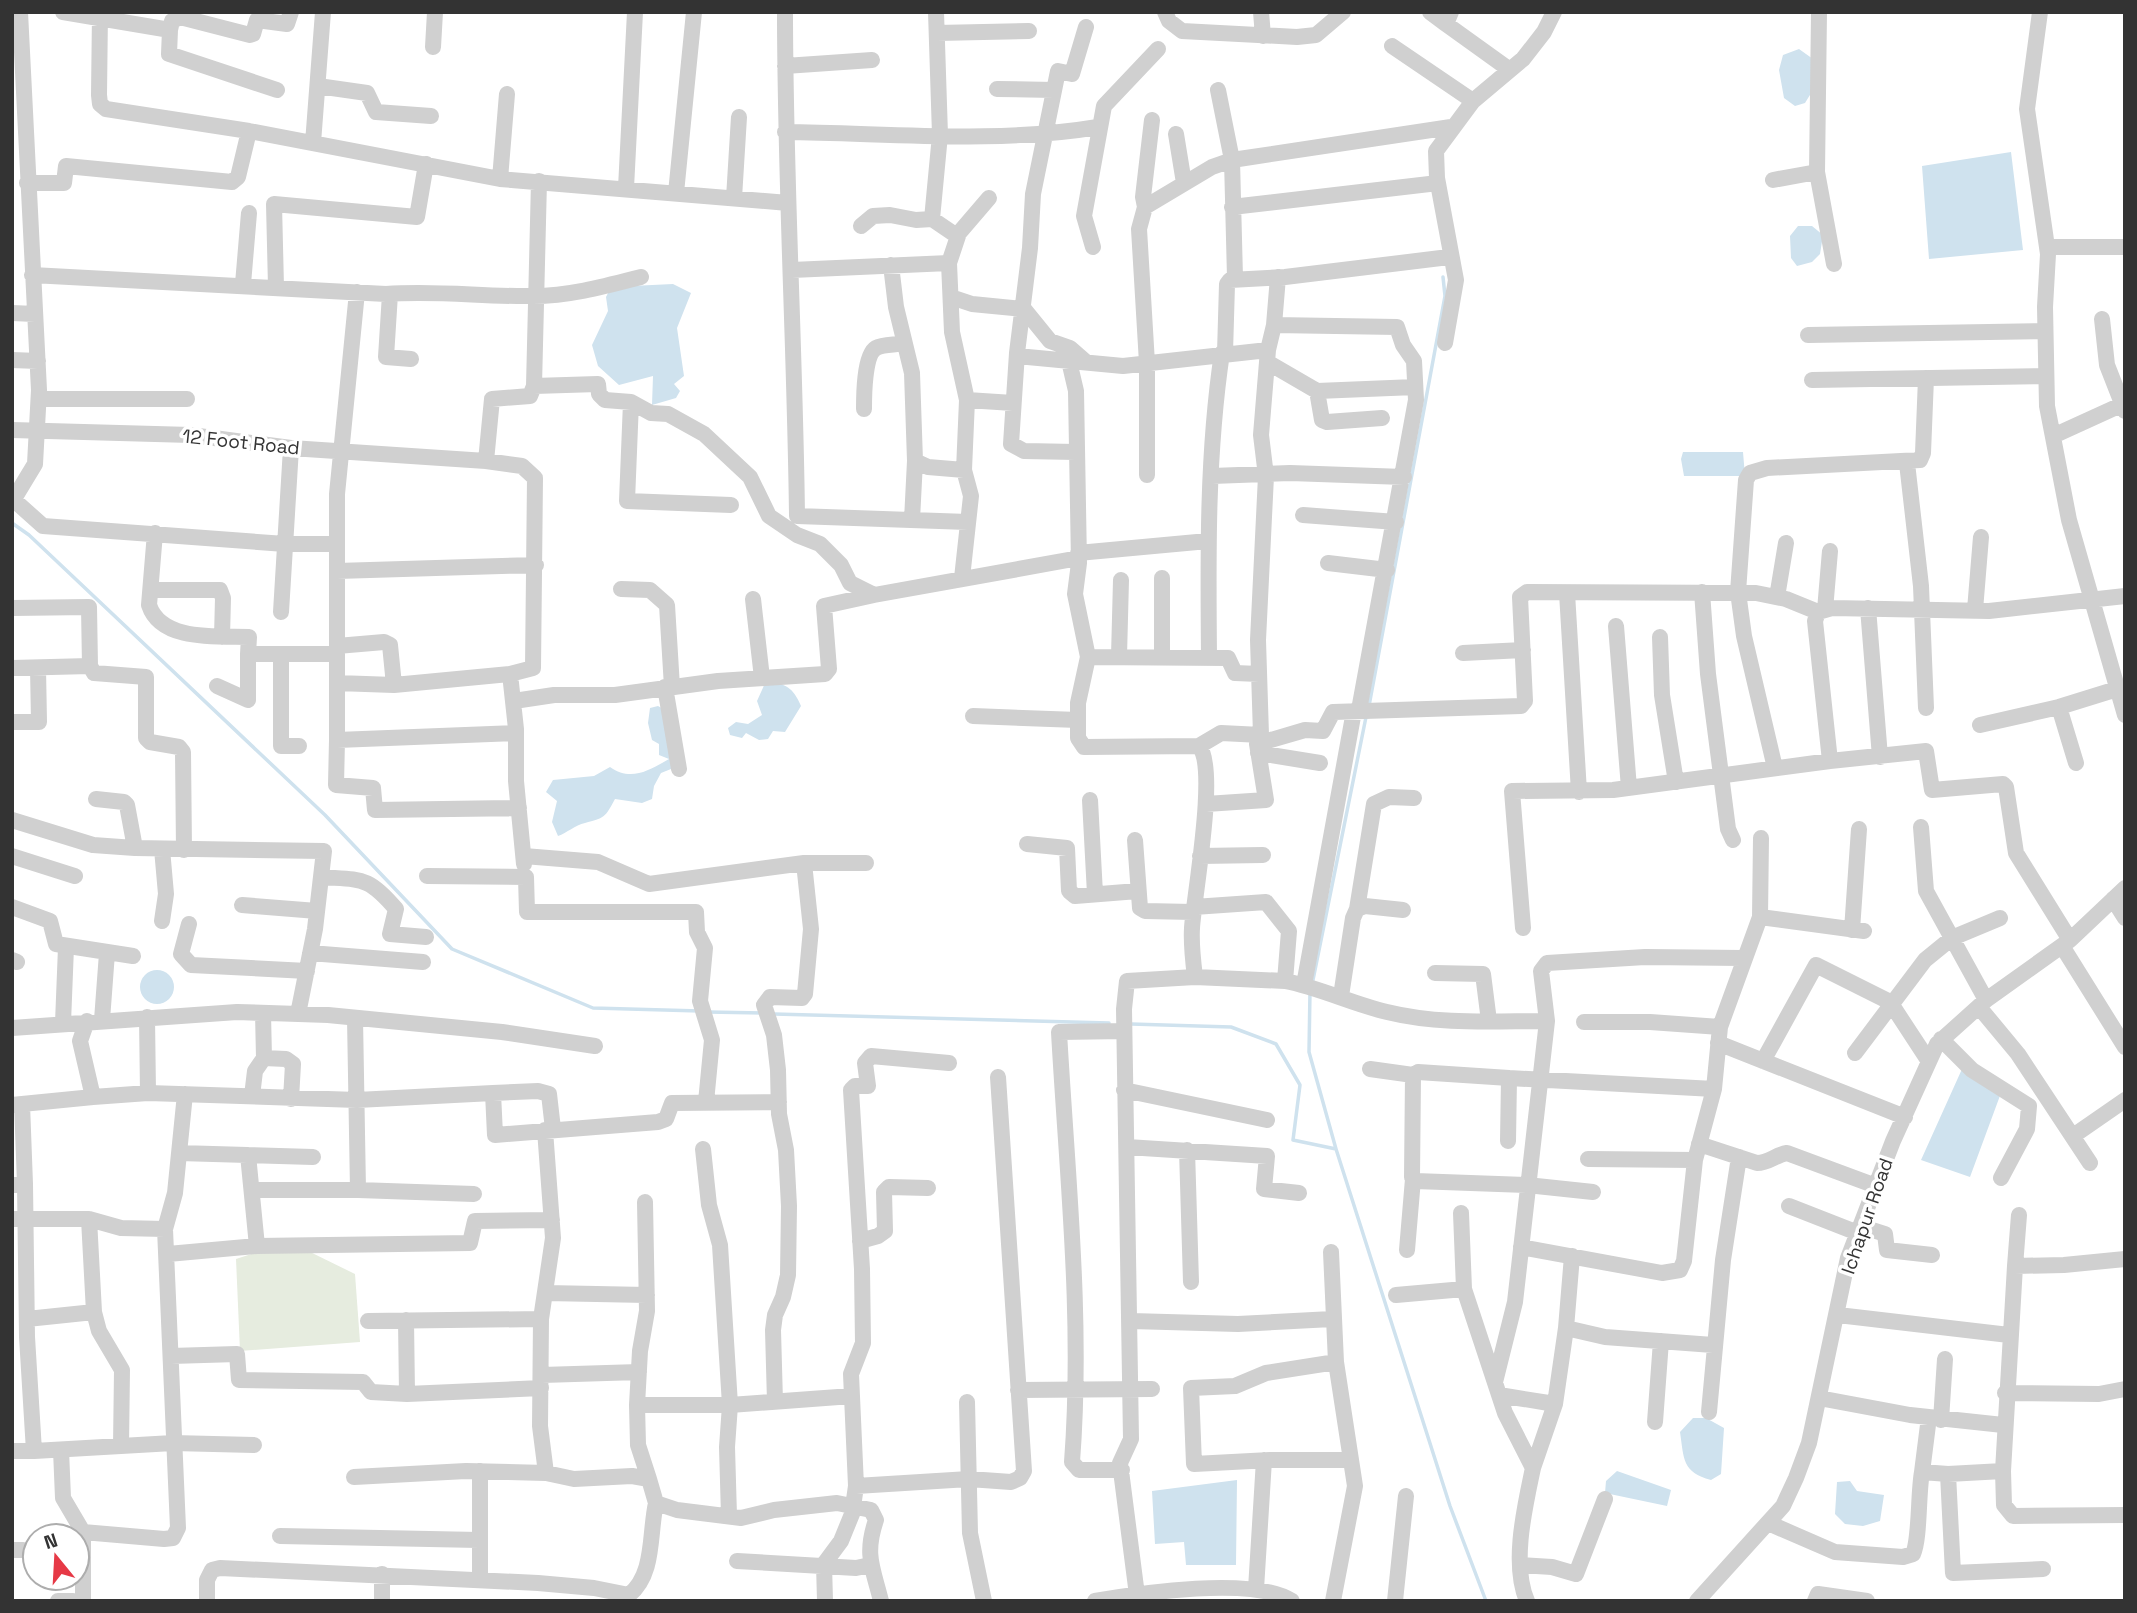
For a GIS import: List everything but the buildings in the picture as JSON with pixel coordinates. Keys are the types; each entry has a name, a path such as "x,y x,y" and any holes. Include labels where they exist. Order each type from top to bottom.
{"street":[{"path":"20,12 17,46 39,399 35,464 13,501 43,526 285,544 337,544"},
{"path":"64,12 100,15 170,30"},
{"path":"277,90 169,54 170,30 172,21 180,17 252,35 257,20 288,24 291,12"},
{"path":"313,143 323,12"},
{"path":"433,47 435,12"},
{"path":"626,188 635,12"},
{"path":"676,193 694,12"},
{"path":"785,12 785,132 792,270 797,516 968,522"},
{"path":"932,219 940,135 936,12"},
{"path":"1165,12 1169,22 1182,31 1263,36 1316,35 1343,12"},
{"path":"1261,12 1263,36"},
{"path":"1430,12 1448,18 1510,70"},
{"path":"1445,343 1456,280 1449,257 1436,151 1451,127 1473,101 1510,70 1544,32 1555,12"},
{"path":"1819,12 1817,172 1834,264"},
{"path":"2040,12 2027,109 2047,247 2045,376 2068,520 2125,715"},
{"path":"100,15 99,96 100,104 106,109 249,131 500,179 788,203"},
{"path":"1076,452 1024,451 1011,444 1033,194 1058,71 1072,74 1086,27"},
{"path":"937,33 1029,31"},
{"path":"1392,46 1473,101"},
{"path":"1093,247 1084,216 1098,127 1104,106 1112,94 1158,49"},
{"path":"785,66 873,60"},
{"path":"318,86 367,93 372,109 376,112 432,116"},
{"path":"997,89 1054,90"},
{"path":"1218,90 1232,160 1236,278"},
{"path":"500,179 507,94"},
{"path":"734,198 739,117"},
{"path":"1147,475 1147,363 1139,229 1145,207 1143,198 1152,120"},
{"path":"785,132 1045,134 1098,127"},
{"path":"1145,207 1184,183 1232,160 1451,127"},
{"path":"27,183 64,183 66,166 232,182 238,177 249,131"},
{"path":"1176,134 1184,183"},
{"path":"276,287 274,204 416,217 426,164"},
{"path":"1773,180 1817,172"},
{"path":"478,460 492,399 530,396 534,386 534,296 539,181"},
{"path":"1232,207 1438,183"},
{"path":"962,578 971,496 964,470 967,400 952,332 949,263 957,236 989,198"},
{"path":"243,285 248,213"},
{"path":"861,226 873,216 932,219 957,236"},
{"path":"12,231 30,234"},
{"path":"2047,247 2125,247"},
{"path":"1209,656 1208,541 1215,396 1224,353 1227,284 1236,278 1278,277 1449,257"},
{"path":"792,270 949,263"},
{"path":"891,265 904,343 912,373 915,461 912,520"},
{"path":"32,275 390,294 445,292 534,296 582,291 641,277"},
{"path":"1206,804 1266,800 1259,744 1266,476 1261,435 1278,277"},
{"path":"356,292 340,451 336,785 373,788 375,810 519,808"},
{"path":"390,294 386,357 411,359"},
{"path":"951,297 972,304 1024,309 1050,341 1070,348 1086,362"},
{"path":"12,313 35,313"},
{"path":"2053,436 2123,408 2107,365 2102,319"},
{"path":"1274,325 1397,327 1403,345 1414,361 1416,400 1404,477 1363,710 1309,986"},
{"path":"1808,335 2045,331"},
{"path":"864,410 863,381 871,353 876,348 904,343"},
{"path":"1017,356 1123,366 1224,353 1268,356 1317,391 1415,387"},
{"path":"12,360 37,361"},
{"path":"1069,361 1076,391 1079,555 1075,594 1087,657 1078,703 1079,738 1084,747 1199,746 1221,733 1320,763"},
{"path":"1812,380 2045,376"},
{"path":"1775,768 1744,636 1738,592 1746,480 1750,473 1767,468 1907,463 1920,460 1923,453 1926,378"},
{"path":"534,386 598,384 599,394 605,400 631,402 651,413 668,414 704,433 750,477 769,516 797,536 820,544 841,565 850,583 874,595"},
{"path":"1317,391 1322,420 1327,422 1382,418"},
{"path":"39,399 187,399"},
{"path":"967,400 1013,403"},
{"path":"631,402 627,501 731,505"},
{"name":"12 Foot Road","path":"12,430 191,435 291,448 478,460 522,467 535,478 535,665 532,670 510,674"},
{"path":"281,612 291,448"},
{"path":"915,461 928,467 964,470"},
{"path":"1907,463 1921,609 1926,708"},
{"path":"1212,476 1290,473 1404,477"},
{"path":"1303,515 1396,522"},
{"path":"155,533 149,605 153,615 176,630 193,636 249,637 248,699 217,686"},
{"path":"1975,610 1981,537"},
{"path":"514,701 554,695 615,695 669,687 825,674 829,669 824,606 1079,555 1208,541"},
{"path":"1777,597 1786,543"},
{"path":"1830,551 1821,611 1815,621 1830,761"},
{"path":"1328,563 1387,570"},
{"path":"337,571 536,565"},
{"path":"1162,578 1162,656"},
{"path":"1119,656 1121,580"},
{"path":"621,589 650,590 667,605 669,687 679,769"},
{"path":"151,590 220,590 223,598 222,636"},
{"path":"1259,744 1305,730 1323,731 1332,712 1521,706 1525,701 1520,597 1527,592 1738,592 1777,597 1821,611 1868,608 1975,610 2125,596"},
{"path":"1702,592 1707,674 1728,829 1733,840"},
{"path":"1567,593 1579,792"},
{"path":"753,599 762,678"},
{"path":"12,608 89,607 90,666 94,673 146,677 146,738 150,742 182,749 184,850"},
{"path":"1868,608 1880,757"},
{"path":"1616,626 1629,788"},
{"path":"1660,637 1662,695 1676,782"},
{"path":"248,654 337,650 384,642 390,645 394,685"},
{"path":"1463,653 1523,650"},
{"path":"281,654 281,746 299,746"},
{"path":"1087,657 1209,656 1228,658 1238,674 1259,674"},
{"path":"12,668 90,666"},
{"path":"12,722 39,722 38,668"},
{"path":"337,683 394,685 510,674 527,912 696,912 697,932 705,948 700,1001 712,1040 706,1102"},
{"path":"1980,725 2059,707 2117,689"},
{"path":"2059,707 2076,764"},
{"path":"973,716 1078,720"},
{"path":"337,740 516,733"},
{"path":"1195,977 1191,930 1206,804 1204,758 1199,746"},
{"path":"1523,928 1511,791 1579,792 1629,788 1926,751 1932,790 2003,784 2016,853 2125,1047"},
{"path":"1341,996 1374,804 1389,797 1414,798"},
{"path":"96,799 124,802 127,805 135,848"},
{"path":"1090,800 1095,894"},
{"path":"12,820 93,845 184,850 324,850 317,911 298,1014"},
{"path":"1921,827 1926,891 1983,1004 2090,1163"},
{"path":"1760,917 1858,930 1859,829"},
{"path":"1521,1247 1662,1273 1680,1270 1684,1261 1697,1152 1714,1089 1719,1035 1743,958 1760,917 1761,838"},
{"path":"1135,840 1140,908 1144,911 1194,909 1266,902 1289,931 1285,981"},
{"path":"1027,844 1092,849"},
{"path":"1067,848 1069,891 1075,896 1138,891"},
{"path":"162,849 166,894 162,921"},
{"path":"1200,856 1263,855"},
{"path":"12,856 75,876"},
{"path":"524,856 598,862 649,884 804,863 866,863"},
{"path":"775,1402 774,1322 787,1287 789,1259 786,1150 774,1035 766,1012 770,998 802,998 805,994 811,929 804,863"},
{"path":"427,876 526,877"},
{"path":"321,877 363,880 378,887 396,909 390,934 426,937"},
{"path":"2119,894 2125,918"},
{"name":"Ichapur Road","path":"1697,1601 1783,1506 1796,1478 1809,1443 1848,1258 1928,1060 1941,1039 1983,1004 2066,943 2119,894"},
{"path":"242,905 317,911"},
{"path":"1357,909 1365,906 1403,910"},
{"path":"12,907 50,921 54,942 66,947 133,956"},
{"path":"1855,1053 1890,1002 1925,960 1952,938 2000,918"},
{"path":"189,924 181,954 191,965 307,971"},
{"path":"64,1023 66,947"},
{"path":"93,1097 80,1041 94,1021 107,953"},
{"path":"310,953 370,955 423,962"},
{"path":"1497,1388 1515,1302 1527,1185 1542,1080 1547,1021 1541,971 1546,963 1644,957 1743,958"},
{"path":"1763,1060 1816,965 1890,1002 1928,1060"},
{"path":"1435,972 1483,974 1489,1021"},
{"path":"1137,1595 1120,1462 1131,1438 1131,1321 1124,1090 1127,981 1195,977 1285,981 1309,986 1386,1012 1444,1022 1547,1021"},
{"path":"251,1096 255,1071 264,1058 263,1013"},
{"path":"12,1028 147,1017 298,1014 502,1032 595,1046"},
{"path":"147,1017 148,1093"},
{"path":"355,1018 358,1190"},
{"path":"1584,1022 1650,1022 1719,1035 1763,1060 1905,1117"},
{"path":"1122,1470 1079,1470 1074,1467 1075,1286 1059,1032 1124,1026"},
{"path":"1941,1039 1972,1070 2029,1106 2027,1129 2001,1178"},
{"path":"825,1601 824,1564 841,1541 854,1506 856,1486 851,1374 863,1343 851,1090 855,1086 868,1086 865,1060 871,1056 949,1063"},
{"path":"264,1058 286,1059 293,1063 291,1099"},
{"path":"1370,1069 1413,1075 1418,1072 1714,1089"},
{"path":"1407,1250 1413,1179 1413,1075"},
{"path":"856,1486 969,1479 1011,1482 1020,1478 1024,1471 998,1077"},
{"path":"1508,1141 1509,1078"},
{"path":"1124,1090 1267,1121"},
{"path":"34,1451 20,1336 27,1319 19,1247 17,1105 148,1093 357,1100 538,1091 549,1094 553,1238 541,1319 540,1426 546,1473"},
{"path":"493,1093 495,1135 658,1122 666,1119 672,1103 779,1102"},
{"path":"91,1533 173,1538 178,1528 165,1229 174,1193 185,1094"},
{"path":"2073,1136 2125,1100"},
{"path":"1127,1147 1267,1156 1264,1189 1299,1193"},
{"path":"703,1149 709,1205 720,1245 730,1405 727,1447 729,1516"},
{"path":"1187,1150 1191,1282"},
{"path":"1588,1159 1697,1152 1766,1163 1776,1155 1787,1153 1876,1186"},
{"path":"178,1153 313,1157"},
{"path":"248,1155 257,1246"},
{"path":"1709,1412 1713,1345 1740,1157"},
{"path":"1413,1179 1527,1185 1593,1192"},
{"path":"860,1241 885,1231 884,1192 888,1187 928,1188"},
{"path":"252,1190 474,1194"},
{"path":"206,1601 207,1580 212,1570 220,1568 382,1574 594,1588 629,1598 640,1586 647,1571 656,1503 638,1445 637,1405 647,1294 645,1202"},
{"path":"1788,1206 1859,1230 1885,1234 1887,1250 1932,1255"},
{"path":"1461,1213 1464,1289 1505,1413 1533,1468"},
{"path":"2019,1215 2003,1425 2004,1505 2013,1516 2125,1515"},
{"path":"19,1219 89,1219 121,1228 165,1229"},
{"path":"89,1219 94,1312 99,1331 122,1370 121,1446"},
{"path":"168,1254 257,1246 470,1243 475,1221 552,1220"},
{"path":"1331,1252 1336,1362 1349,1461 1355,1486 1333,1601"},
{"path":"1527,1601 1521,1587 1523,1513 1533,1468 1555,1404 1566,1328 1572,1256"},
{"path":"2015,1266 2064,1265 2125,1258"},
{"path":"1396,1295 1464,1289"},
{"path":"546,1293 647,1294"},
{"path":"27,1319 94,1312"},
{"path":"1838,1315 2009,1335"},
{"path":"368,1321 541,1319"},
{"path":"1131,1321 1238,1324 1332,1319"},
{"path":"407,1321 407,1394"},
{"path":"1566,1328 1605,1337 1713,1345"},
{"path":"1655,1422 1661,1341"},
{"path":"171,1356 237,1354 239,1380 363,1382 371,1392 407,1394 639,1372"},
{"path":"1768,1523 1835,1552 1903,1557 1913,1553 1917,1546 1917,1502 1945,1359"},
{"path":"1336,1362 1266,1373 1235,1386 1191,1388 1194,1464 1264,1460 1349,1461"},
{"path":"1018,1390 1076,1387 1152,1389"},
{"path":"1497,1388 1555,1404"},
{"path":"2005,1393 2099,1394 2125,1389"},
{"path":"637,1405 730,1405 852,1396"},
{"path":"1819,1398 1935,1418 2003,1425"},
{"path":"967,1402 970,1533 984,1601"},
{"path":"12,1451 173,1443 254,1445"},
{"path":"61,1450 63,1498 77,1522"},
{"path":"1262,1594 1264,1460"},
{"path":"354,1477 480,1471 546,1473 574,1479 632,1476 649,1479"},
{"path":"480,1471 480,1580"},
{"path":"1922,1472 1948,1474 2003,1471"},
{"path":"1948,1474 1953,1573 2043,1569"},
{"path":"1395,1601 1406,1496"},
{"path":"1521,1565 1552,1567 1576,1574 1605,1499"},
{"path":"656,1503 677,1510 741,1518 774,1510 837,1503 875,1514 868,1545 870,1564 881,1601"},
{"path":"280,1536 479,1540"},
{"path":"737,1561 824,1564 856,1568 870,1564"},
{"path":"382,1574 382,1601"},
{"path":"1095,1601 1216,1588 1292,1601"},
{"path":"1815,1601 1818,1594 1867,1601"},
{"path":"58,1601 73,1601"}],"shaded area":[{"path":"304,1249 355,1274 360,1342 240,1351 236,1259 261,1251"}],"water":[{"path":"1799,49 1813,59 1813,90 1805,103 1795,106 1784,98 1779,70 1783,55"},
{"path":"2011,152 2023,250 1929,259 1922,166"},
{"path":"1798,226 1812,226 1823,235 1820,254 1812,262 1797,266 1791,258 1790,236"},
{"path":"673,284 691,293 677,328 684,376 674,384 680,391 676,398 652,405 653,376 619,385 598,366 592,345 608,311 606,297 611,287"},
{"path":"1683,452 1743,452 1745,476 1684,476 1681,459"},
{"path":"766,681 788,688 795,694 801,706 785,732 773,731 768,739 759,740 746,733 742,738 730,735 728,728 736,722 748,724 762,715 757,701"},
{"path":"658,706 674,715 681,765 661,773 654,786 652,799 642,803 615,799 603,816 558,836 552,822 557,801 546,792 553,780 594,776 610,767 625,774 640,773 669,759 659,755 659,744 652,740 648,723 650,708"},
{"path":"157,970 169,975 174,987 169,999 157,1004 145,999 140,987 145,975"},
{"path":"1962,1069 2001,1093 1970,1177 1921,1160"},
{"path":"1693,1418 1706,1418 1724,1428 1721,1474 1711,1480 1694,1473 1684,1457 1680,1432"},
{"path":"1617,1471 1671,1490 1667,1506 1605,1493 1606,1481"},
{"path":"1237,1480 1236,1565 1186,1565 1184,1542 1155,1544 1152,1491"},
{"path":"1850,1481 1857,1491 1884,1495 1880,1521 1863,1526 1845,1524 1835,1514 1837,1482"}],"waterway":[{"path":"1369,706 1445,296 1443,277"},
{"path":"12,523 29,535 325,815 452,949 593,1008 700,1011"},
{"path":"1313,980 1366,717"},
{"path":"1310,991 1309,1052 1336,1149"},
{"path":"707,1012 763,1013"},
{"path":"774,1014 1109,1023"},
{"path":"1131,1024 1231,1027 1276,1044 1300,1085 1293,1140 1336,1149 1450,1506 1486,1601"}]}
